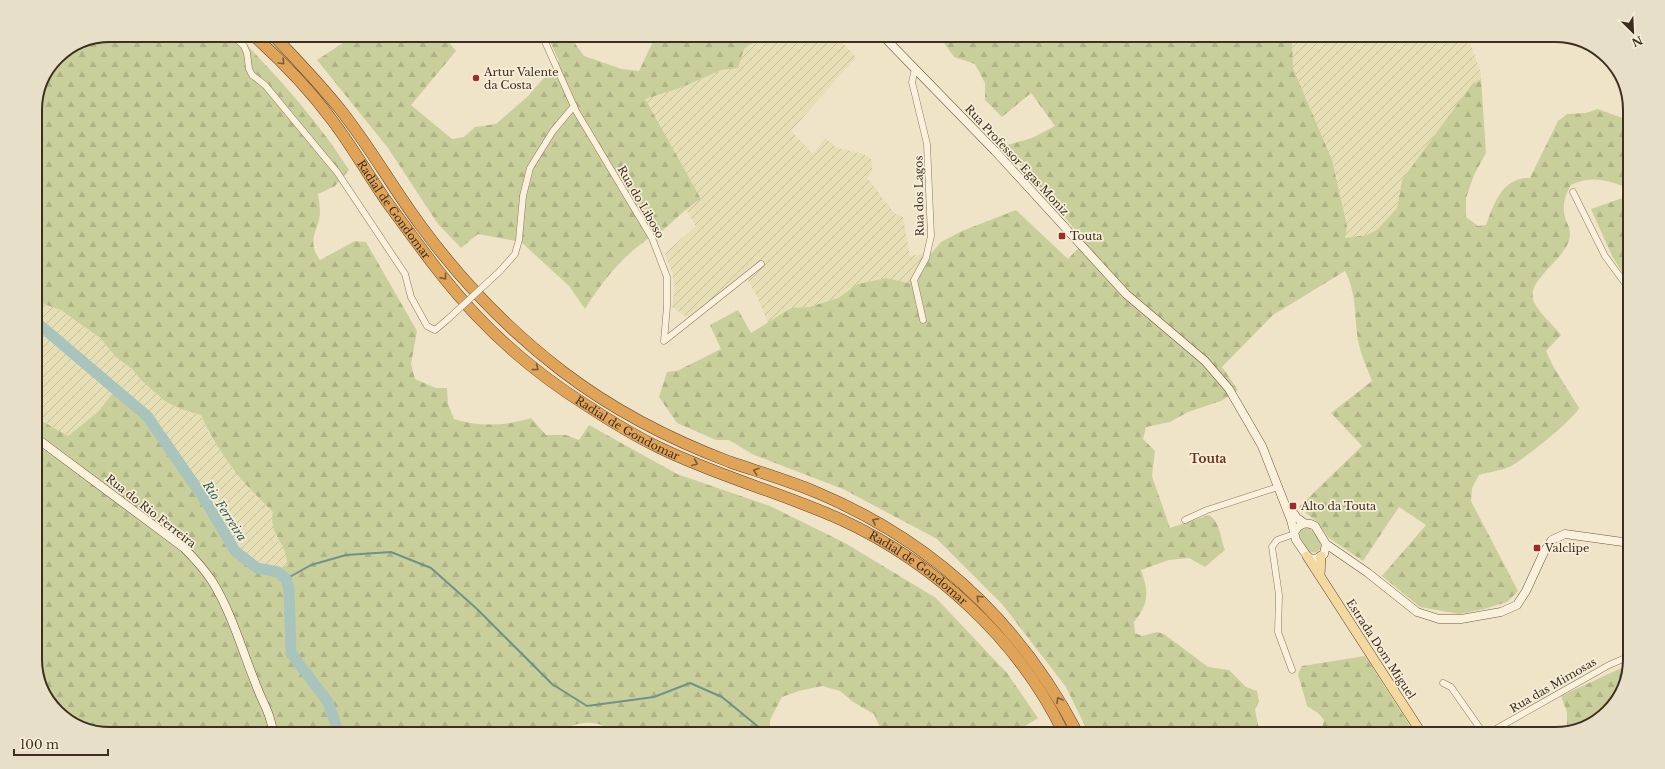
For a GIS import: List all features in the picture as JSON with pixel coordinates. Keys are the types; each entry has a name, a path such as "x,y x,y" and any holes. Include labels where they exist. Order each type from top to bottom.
{"highway":[{"name":"Radial de Gondomar","path":"260,42 284,64 319,103 425,253 476,315 501,339 584,404 658,447 845,522 907,557 959,598 1010,649 1038,687 1060,727"},
{"name":"Radial de Gondomar","path":"280,42 341,110 420,225 454,270 482,302 516,333 560,370 605,403 636,421 670,438 728,461 816,492 870,518 916,546 950,572 977,596 1012,633 1052,687 1074,727"}],"main road":[{"name":"Rua Professor Egas Moniz","path":"889,42 995,151 1126,294 1205,361 1229,389 1262,446 1294,533 1307,556"},
{"name":"Rua do Rio Ferreira","path":"42,442 184,548 200,564 212,581 221,599 256,684 268,709 272,727"},
{"name":"Rua Professor Egas Moniz","path":"1278,487 1297,518 1304,523 1315,526 1326,544"},
{"path":"1294,533 1301,524 1304,523"},
{"path":"1320,576 1326,544 1417,612 1439,619 1462,620 1501,612 1517,605 1526,592 1544,552 1552,540 1565,534 1623,542"},
{"path":"1307,556 1311,559 1323,555 1352,562"},
{"name":"Estrada Dom Miguel","path":"1307,556 1417,727"}],"street":[{"path":"240,42 244,46 247,53 249,69 252,75 265,85 337,172 405,274 411,297 427,326 435,330 500,271 514,254 519,240 523,196 530,168 553,131 574,106"},
{"name":"Rua do Liboso","path":"545,42 574,106 652,238 667,277 667,306 664,341 761,264"},
{"name":"Rua dos Lagos","path":"915,69 912,82 927,144 931,236 926,258 914,280 923,320"},
{"path":"1573,192 1605,256 1623,280"},
{"path":"1184,520 1207,510 1278,487"},
{"path":"1292,670 1278,632 1279,595 1272,547 1277,540 1294,533"},
{"name":"Rua das Mimosas","path":"1499,727 1609,665 1623,659"},
{"path":"1444,683 1451,687 1479,727"}],"shaded area":[{"path":"754,42 842,42 856,57 791,131 813,154 825,138 837,148 864,154 872,160 872,171 867,178 895,214 903,217 910,256 932,252 920,274 908,283 886,278 858,284 838,298 809,307 791,308 768,323 756,294 744,274 688,318 672,307 675,288 673,276 665,253 696,226 686,210 701,199 644,99 680,88 722,70 738,68 744,49"},
{"path":"1292,42 1470,42 1481,73 1481,79 1472,84 1402,180 1397,208 1378,229 1367,235 1344,238 1347,226 1332,161 1293,68"},
{"path":"42,303 61,310 100,338 116,357 132,369 141,380 166,402 181,409 201,415 210,436 226,458 253,493 273,512 275,534 287,554 287,565 279,569 242,559 230,545 229,535 208,509 195,480 179,455 168,449 161,433 133,398 122,388 111,395 98,412 68,436 42,421"}],"green space":[{"path":"244,42 282,83 310,116 349,170 335,186 318,194 320,214 313,241 316,253 320,260 355,241 366,242 417,331 411,364 415,379 436,388 447,388 448,404 454,419 463,422 482,424 502,424 531,418 546,435 566,435 579,440 589,425 677,474 770,506 845,543 936,598 1007,673 1038,718 1024,727 880,727 874,714 853,702 840,691 822,686 799,691 782,697 770,720 770,727 606,727 593,723 586,723 568,727 110,727 97,726 84,722 69,713 56,700 51,693 43,672 42,421 68,436 98,412 111,395 121,388 133,398 161,433 168,449 179,455 195,480 208,509 229,535 230,545 242,559 279,569 287,565 285,550 273,527 273,512 241,479 223,455 207,429 201,415 181,409 166,402 141,380 132,369 116,357 100,338 61,310 42,303 42,106 44,93 49,80 56,69 65,59 76,51 97,43"},
{"path":"344,42 449,42 456,51 411,105 452,139 464,137 475,127 496,124 527,97 559,61 550,42 574,42 584,56 622,69 639,71 653,42 754,42 744,49 738,68 722,70 680,88 645,99 701,199 686,209 663,230 647,239 627,256 604,281 585,309 569,286 521,242 478,234 461,248 438,224 388,148 317,60"},
{"path":"943,42 1292,42 1293,68 1332,160 1347,226 1345,238 1367,235 1378,229 1397,208 1402,180 1472,84 1481,79 1486,153 1474,175 1466,198 1466,217 1478,226 1486,225 1496,200 1506,187 1521,179 1530,178 1558,121 1567,114 1586,113 1598,109 1623,118 1623,186 1604,180 1585,180 1571,185 1566,196 1564,209 1570,230 1569,241 1564,251 1542,276 1533,293 1534,302 1543,315 1561,335 1546,351 1553,366 1579,408 1575,414 1547,440 1525,457 1502,470 1479,475 1472,488 1471,501 1518,591 1507,602 1484,609 1459,614 1420,607 1382,576 1426,525 1399,507 1363,561 1329,538 1317,522 1299,507 1362,446 1331,413 1372,381 1359,345 1352,288 1345,271 1273,315 1222,367 1238,390 1221,401 1188,412 1170,422 1146,427 1143,439 1155,451 1152,476 1170,528 1209,515 1218,526 1225,550 1205,567 1189,558 1169,560 1141,570 1145,585 1146,598 1143,609 1134,622 1135,633 1142,636 1157,632 1164,634 1208,667 1229,670 1246,687 1257,691 1259,701 1255,710 1259,727 1086,727 1066,687 1002,604 937,539 843,489 754,455 729,440 716,440 677,423 659,397 667,372 677,371 721,349 710,325 738,310 751,333 791,308 809,307 838,298 858,284 886,278 908,283 920,274 929,256 941,242 962,231 1016,210 1068,259 1085,241 1007,150 1007,145 1032,138 1055,126 1031,93 1002,117 985,100 985,83 975,64 954,57"},
{"path":"1623,198 1623,274 1612,256 1591,209"},
{"path":"1308,527 1320,542 1321,548 1316,553 1308,551 1299,536 1300,531"},
{"path":"1365,656 1411,727 1322,727 1324,720 1318,713 1307,706 1298,674 1302,666"},
{"path":"1621,668 1622,670 1618,685 1609,700 1600,710 1585,720 1567,725 1567,712 1561,696"}],"waterway":[{"name":"Rio Ferreira","path":"42,327 147,416 205,500 235,551 257,568 278,572 286,579 289,590 291,653 328,702 337,727"},
{"path":"286,579 311,565 346,555 391,552 431,568 477,609 552,684 587,706 654,697 690,683 722,697 758,727"}],"place":[{"name":"Artur Valente da Costa","path":"476,78"},
{"name":"Touta","path":"1062,236"},
{"name":"Alto da Touta","path":"1293,506"},
{"name":"Valclipe","path":"1537,548"}],"district":[{"name":"Touta","path":"1208,458"}]}
